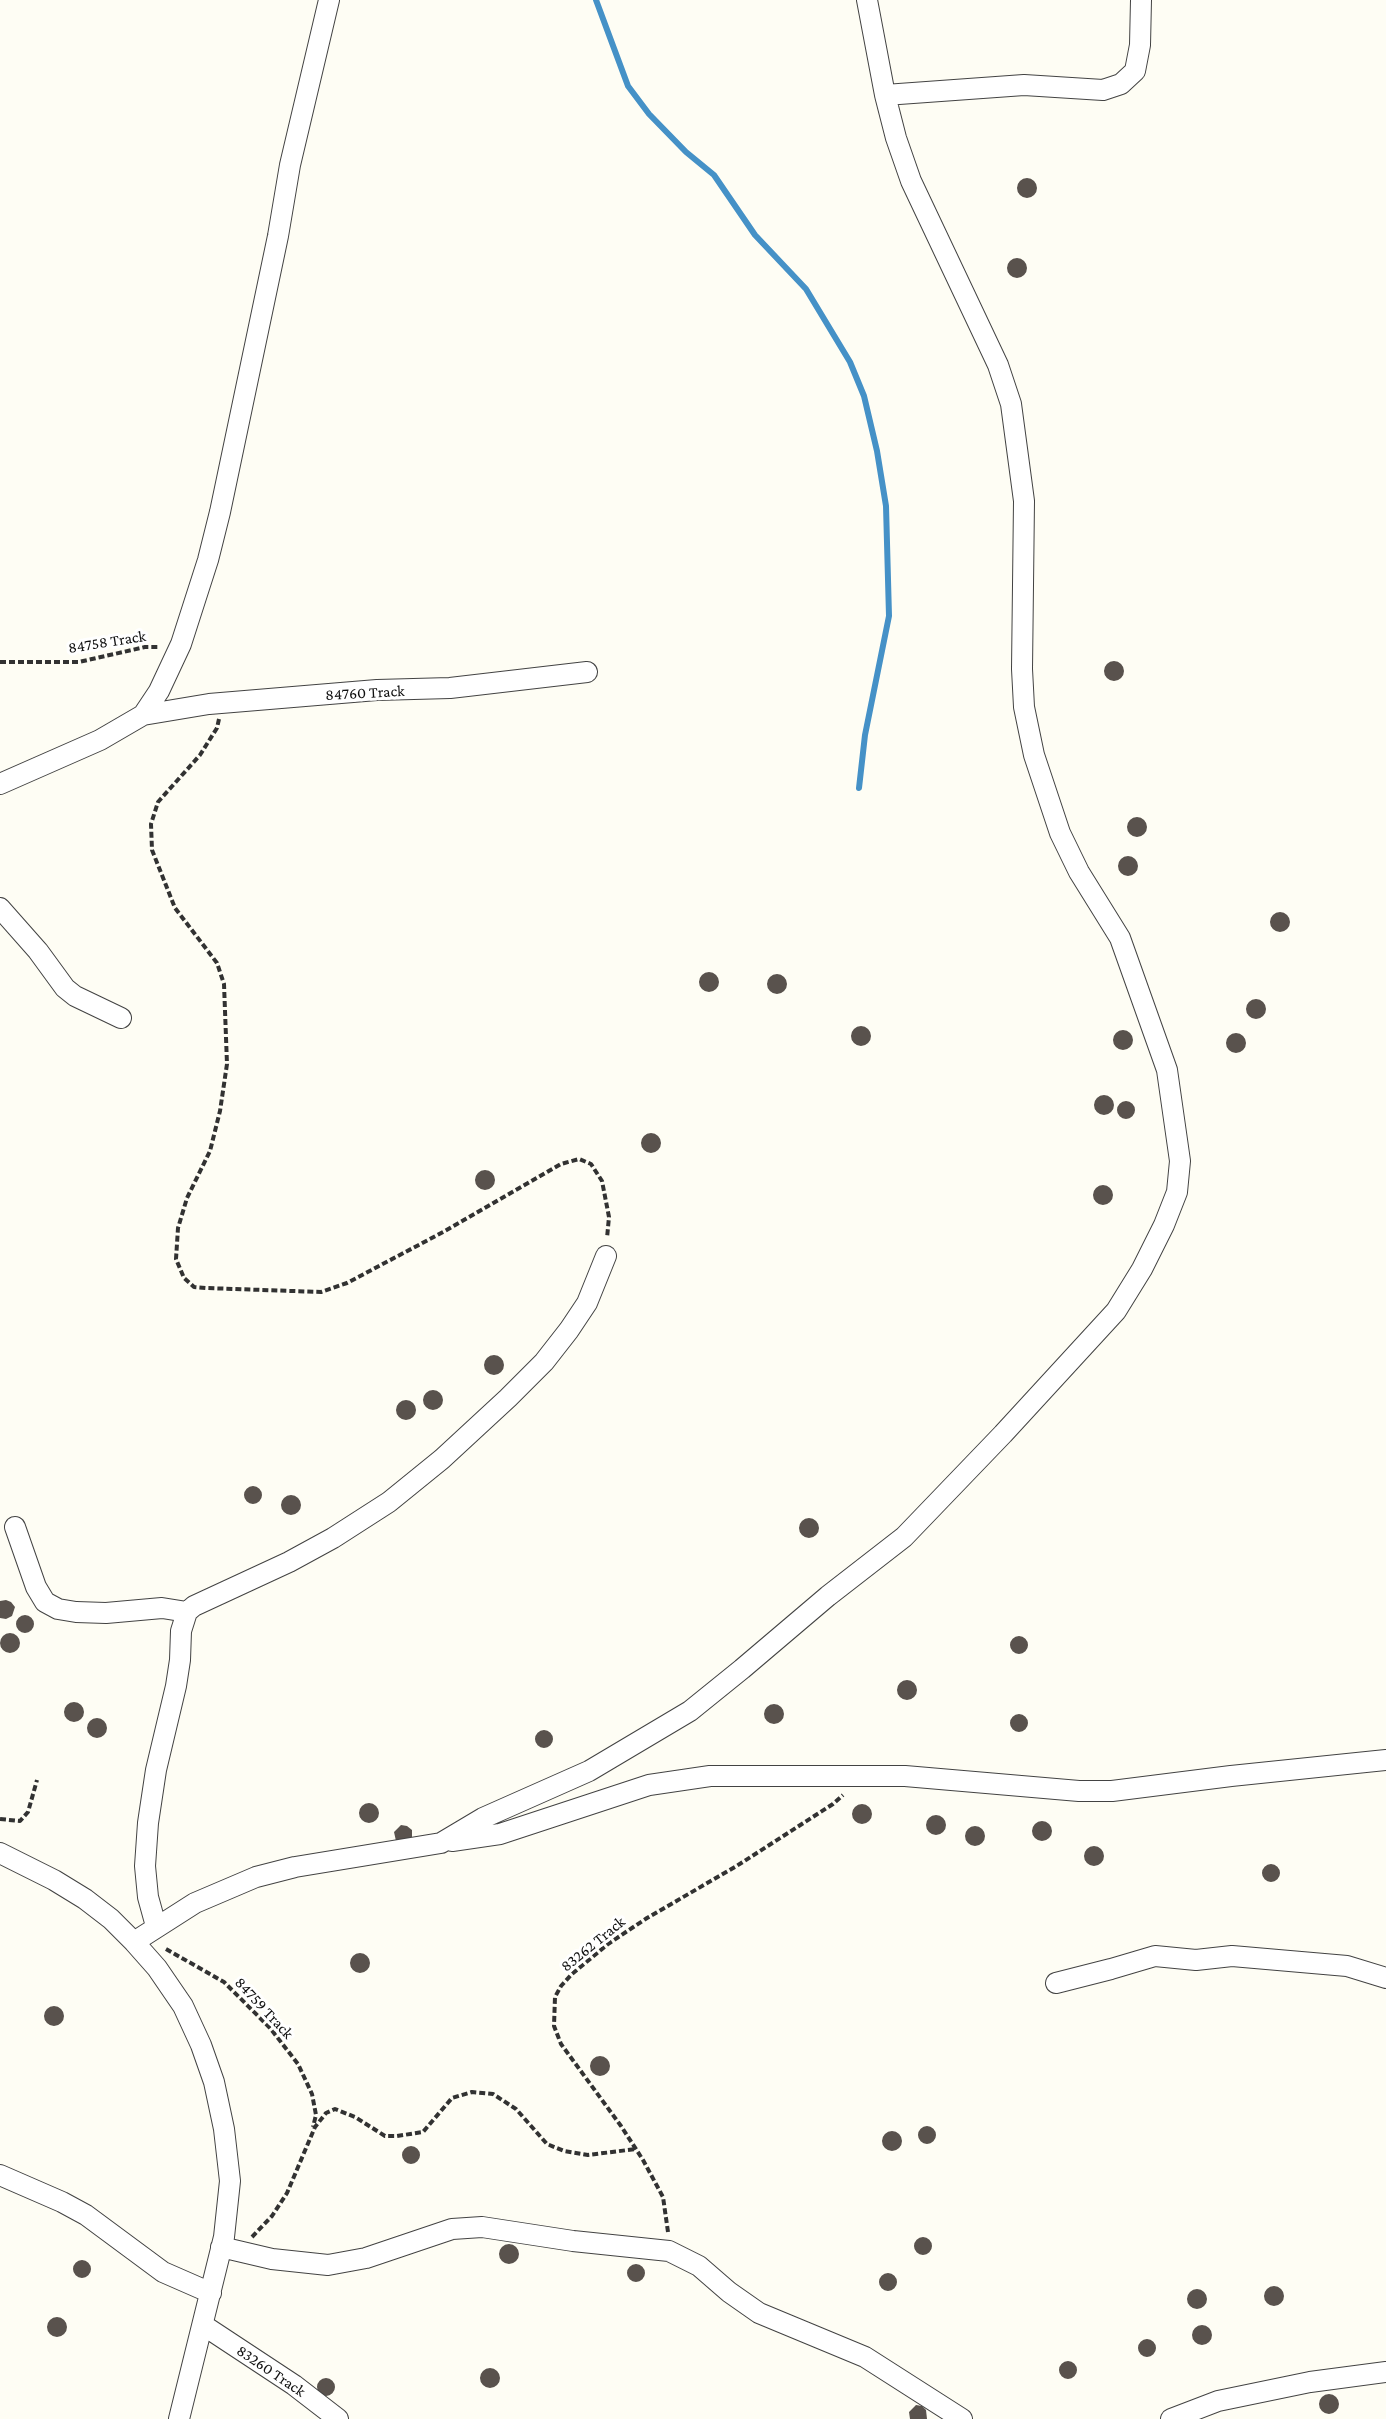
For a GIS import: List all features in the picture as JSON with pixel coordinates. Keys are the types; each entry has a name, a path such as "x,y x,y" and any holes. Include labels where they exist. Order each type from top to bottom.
{"street":[{"path":"0,784 100,740 143,715 159,691 181,644 208,560 220,512 278,236 290,165 329,0"},
{"path":"441,1843 483,1818 589,1772 690,1710 742,1670 828,1596 904,1537 1116,1311 1142,1269 1164,1225 1177,1192 1180,1161 1167,1070 1120,938 1079,872 1059,832 1032,745 1024,707 1022,669 1024,501 1011,404 998,365 911,181 896,138 885,94 867,0"},
{"path":"885,94 1024,85 1103,90 1121,84 1135,71 1140,45 1141,0"},
{"name":"84760 Track","path":"143,715 209,704 377,690 450,688 587,672"},
{"path":"0,908 38,951 65,988 75,996 121,1018"},
{"path":"179,2419 221,2247 230,2181 224,2129 214,2082 201,2045 183,2006 157,1968 144,1934 148,1897 145,1866 148,1823 156,1770 176,1686 181,1631 187,1612 194,1606 289,1562 333,1538 389,1502 442,1459 544,1362 587,1303 606,1256"},
{"path":"15,1527 36,1587 45,1602 76,1612 106,1613 162,1608 187,1612"},
{"path":"144,1934 195,1903 256,1877 295,1867 397,1848 500,1834 649,1785 680,1779 710,1776 861,1778 905,1776 1079,1791 1112,1791 1386,1760"},
{"path":"0,1853 54,1880 85,1899 111,1919 144,1934"},
{"path":"1056,1983 1155,1956 1196,1960 1232,1956 1347,1965 1386,1978"},
{"path":"0,2175 86,2215 162,2272 211,2293"},
{"path":"221,2247 272,2259 328,2265 366,2258 452,2229 482,2227 573,2241 669,2251 699,2266 729,2292 759,2313 865,2358 962,2419"},
{"name":"83260 Track","path":"203,2325 294,2385 338,2419"},
{"path":"1171,2419 1218,2401 1310,2382 1386,2372"}],"path":[{"name":"84758 Track","path":"0,662 79,662 145,647 181,644"},
{"path":"209,704 216,710 219,720 217,728 200,754 158,802 151,824 152,850 176,908 217,963 224,984 227,1064 220,1112 210,1151 187,1198 178,1228 176,1259 184,1278 194,1287 321,1292 347,1283 445,1231 561,1164 579,1160 591,1164 602,1181 609,1216 606,1256"},
{"name":"83262 Track","path":"669,2251 668,2225 663,2197 636,2149 561,2044 554,2026 555,1997 561,1986 608,1944 824,1810 861,1778"},
{"path":"0,1819 20,1821 28,1812 37,1780"},
{"name":"84759 Track","path":"144,1934 224,1982 270,2028 298,2064 312,2094 316,2115 311,2136 287,2193 272,2216 255,2232 241,2252"},
{"name":"84759 Track","path":"311,2136 326,2113 335,2109 355,2117 385,2136 423,2132 452,2098 472,2092 493,2094 516,2109 547,2144 564,2151 588,2156 636,2149"}],"building":[{"path":"1027,178 1034,181 1037,188 1034,195 1027,198 1020,195 1017,188 1020,181"},
{"path":"1017,258 1024,261 1027,268 1024,275 1017,278 1010,275 1007,268 1010,261"},
{"path":"1114,661 1121,664 1124,671 1121,678 1114,681 1107,678 1104,671 1107,664"},
{"path":"1137,817 1144,820 1147,827 1144,834 1137,837 1130,834 1127,827 1130,820"},
{"path":"1128,856 1135,859 1138,866 1135,873 1128,876 1121,873 1118,866 1121,859"},
{"path":"1280,912 1287,915 1290,922 1287,929 1280,932 1273,929 1270,922 1273,915"},
{"path":"709,972 716,975 719,982 716,989 709,992 702,989 699,982 702,975"},
{"path":"777,974 784,977 787,984 784,991 777,994 770,991 767,984 770,977"},
{"path":"1256,999 1263,1002 1266,1009 1263,1016 1256,1019 1249,1016 1246,1009 1249,1002"},
{"path":"861,1026 868,1029 871,1036 868,1043 861,1046 854,1043 851,1036 854,1029"},
{"path":"1123,1030 1130,1033 1133,1040 1130,1047 1123,1050 1116,1047 1113,1040 1116,1033"},
{"path":"1236,1033 1243,1036 1246,1043 1243,1050 1236,1053 1229,1050 1226,1043 1229,1036"},
{"path":"1104,1095 1111,1098 1114,1105 1111,1112 1104,1115 1097,1112 1094,1105 1097,1098"},
{"path":"1122,1101 1130,1101 1135,1106 1133,1117 1122,1119 1117,1114 1117,1106"},
{"path":"651,1133 658,1136 661,1143 658,1150 651,1153 644,1150 641,1143 644,1136"},
{"path":"485,1170 492,1173 495,1180 492,1187 485,1190 478,1187 475,1180 478,1173"},
{"path":"1103,1185 1110,1188 1113,1195 1110,1202 1103,1205 1096,1202 1093,1195 1096,1188"},
{"path":"494,1355 501,1358 504,1365 501,1372 494,1375 487,1372 484,1365 487,1358"},
{"path":"433,1390 440,1393 443,1400 440,1407 433,1410 426,1407 423,1400 426,1393"},
{"path":"406,1400 413,1403 416,1410 413,1417 406,1420 399,1417 396,1410 399,1403"},
{"path":"249,1486 257,1486 262,1491 260,1502 249,1504 244,1499 244,1491"},
{"path":"291,1495 298,1498 301,1505 298,1512 291,1515 284,1512 281,1505 284,1498"},
{"path":"809,1518 816,1521 819,1528 816,1535 809,1538 802,1535 799,1528 802,1521"},
{"path":"6,1600 15,1607 12,1616 6,1619 0,1618 0,1601"},
{"path":"21,1615 29,1615 34,1620 32,1631 21,1633 16,1628 16,1620"},
{"path":"10,1633 17,1636 20,1643 17,1650 10,1653 3,1650 0,1643 3,1636"},
{"path":"1015,1636 1023,1636 1028,1641 1026,1652 1015,1654 1010,1649 1010,1641"},
{"path":"907,1680 914,1683 917,1690 914,1697 907,1700 900,1697 897,1690 900,1683"},
{"path":"74,1702 81,1705 84,1712 81,1719 74,1722 67,1719 64,1712 67,1705"},
{"path":"774,1704 781,1707 784,1714 781,1721 774,1724 767,1721 764,1714 767,1707"},
{"path":"1015,1714 1023,1714 1028,1719 1026,1730 1015,1732 1010,1727 1010,1719"},
{"path":"97,1718 104,1721 107,1728 104,1735 97,1738 90,1735 87,1728 90,1721"},
{"path":"540,1730 548,1730 553,1735 551,1746 540,1748 535,1743 535,1735"},
{"path":"369,1803 376,1806 379,1813 376,1820 369,1823 362,1820 359,1813 362,1806"},
{"path":"862,1804 869,1807 872,1814 869,1821 862,1824 855,1821 852,1814 855,1807"},
{"path":"936,1815 943,1818 946,1825 943,1832 936,1835 929,1832 926,1825 929,1818"},
{"path":"1042,1821 1049,1824 1052,1831 1049,1838 1042,1841 1035,1838 1032,1831 1035,1824"},
{"path":"401,1825 412,1830 412,1839 396,1841 394,1832"},
{"path":"975,1826 982,1829 985,1836 982,1843 975,1846 968,1843 965,1836 968,1829"},
{"path":"1094,1846 1101,1849 1104,1856 1101,1863 1094,1866 1087,1863 1084,1856 1087,1849"},
{"path":"1267,1864 1275,1864 1280,1869 1278,1880 1267,1882 1262,1877 1262,1869"},
{"path":"360,1953 367,1956 370,1963 367,1970 360,1973 353,1970 350,1963 353,1956"},
{"path":"54,2006 61,2009 64,2016 61,2023 54,2026 47,2023 44,2016 47,2009"},
{"path":"600,2056 607,2059 610,2066 607,2073 600,2076 593,2073 590,2066 593,2059"},
{"path":"923,2126 931,2126 936,2131 934,2142 923,2144 918,2139 918,2131"},
{"path":"892,2131 899,2134 902,2141 899,2148 892,2151 885,2148 882,2141 885,2134"},
{"path":"407,2146 415,2146 420,2151 418,2162 407,2164 402,2159 402,2151"},
{"path":"919,2237 927,2237 932,2242 930,2253 919,2255 914,2250 914,2242"},
{"path":"509,2244 516,2247 519,2254 516,2261 509,2264 502,2261 499,2254 502,2247"},
{"path":"78,2260 86,2260 91,2265 89,2276 78,2278 73,2273 73,2265"},
{"path":"632,2264 640,2264 645,2269 643,2280 632,2282 627,2277 627,2269"},
{"path":"884,2273 892,2273 897,2278 895,2289 884,2291 879,2286 879,2278"},
{"path":"1274,2286 1281,2289 1284,2296 1281,2303 1274,2306 1267,2303 1264,2296 1267,2289"},
{"path":"1197,2289 1204,2292 1207,2299 1204,2306 1197,2309 1190,2306 1187,2299 1190,2292"},
{"path":"57,2317 64,2320 67,2327 64,2334 57,2337 50,2334 47,2327 50,2320"},
{"path":"1202,2325 1209,2328 1212,2335 1209,2342 1202,2345 1195,2342 1192,2335 1195,2328"},
{"path":"1143,2339 1151,2339 1156,2344 1154,2355 1143,2357 1138,2352 1138,2344"},
{"path":"1064,2361 1072,2361 1077,2366 1075,2377 1064,2379 1059,2374 1059,2366"},
{"path":"490,2368 497,2371 500,2378 497,2385 490,2388 483,2385 480,2378 483,2371"},
{"path":"322,2378 330,2378 335,2383 333,2394 322,2396 317,2391 317,2383"},
{"path":"1329,2394 1336,2397 1339,2404 1336,2411 1329,2414 1322,2411 1319,2404 1322,2397"},
{"path":"916,2405 926,2410 927,2419 910,2419 909,2412"}],"waterway":[{"path":"596,0 628,86 649,114 686,152 714,175 755,235 806,289 850,362 864,396 877,451 886,506 889,616 865,735 859,788"}]}
